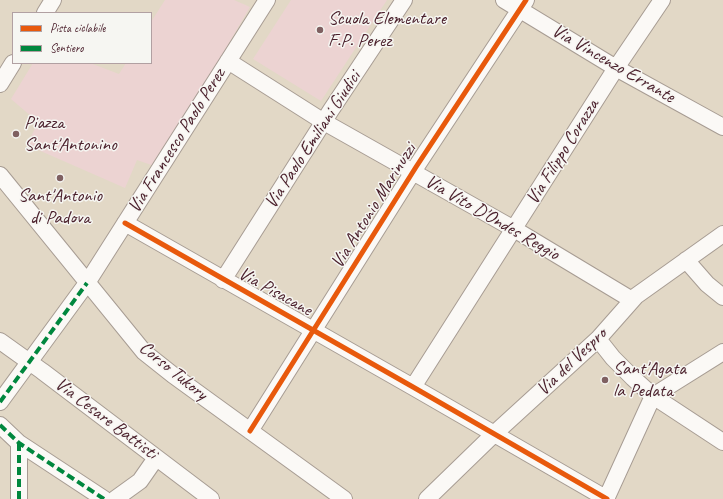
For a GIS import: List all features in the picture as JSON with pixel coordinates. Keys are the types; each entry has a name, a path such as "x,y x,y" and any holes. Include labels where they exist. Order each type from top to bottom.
{"street":[{"path":"46,12 53,0"},
{"name":"Via Paolo Emiliani Giudici","path":"223,280 404,0"},
{"name":"Via Vincenzo Errante","path":"504,0 523,5 616,68 723,127"},
{"name":"Via Filippo Corazza","path":"413,387 616,68 662,0"},
{"name":"Via Francesco Paolo Perez","path":"0,402 87,283 265,1"},
{"name":"Via Antonio Marinuzzi","path":"250,430 413,172 523,5"},
{"name":"Via Vito D'Ondes Reggio","path":"228,61 324,122 514,230 632,300"},
{"path":"0,84 12,64"},
{"name":"Corso Tukory","path":"0,175 144,352 168,372 344,499"},
{"name":"Via Pisacane","path":"125,224 314,330 606,499"},
{"name":"Via del Vespro","path":"427,499 494,434 598,339 636,296 723,234"},
{"path":"686,260 707,284 723,297"},
{"path":"598,339 613,358 653,396 723,442"},
{"name":"Via Cesare Battisti","path":"0,341 206,497"},
{"path":"606,499 653,396 723,352"},
{"path":"0,425 18,443 104,499"},
{"path":"18,443 19,499"},
{"path":"115,499 140,481 156,458"}],"shaded area":[{"path":"165,0 234,0 250,7 157,167 137,160 125,188 27,145 38,122 11,99 32,64 93,64 119,74 125,64 152,64 152,20"},
{"name":"Scuola Elementare F.P. Perez","path":"291,0 387,0 321,101 253,59"}],"marked path":[{"path":"0,402 87,283"},
{"path":"0,425 19,443 104,499"},
{"path":"19,443 19,499"}],"cycle path":[{"path":"250,431 416,167 526,0"},
{"path":"125,223 607,499"}],"place":[{"name":"Scuola Elementare F.P. Perez","path":"320,30"},
{"name":"Piazza Sant'Antonino","path":"16,134"},
{"name":"Sant'Antonio di Padova","path":"60,178"},
{"name":"Sant'Agata la Pedata","path":"605,380"}]}
